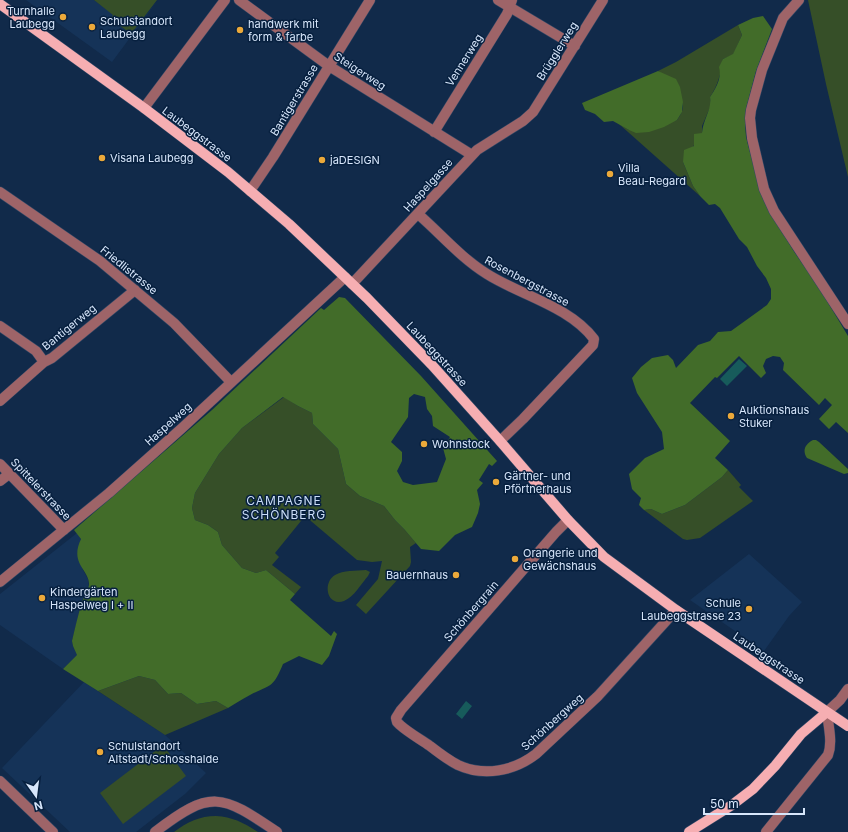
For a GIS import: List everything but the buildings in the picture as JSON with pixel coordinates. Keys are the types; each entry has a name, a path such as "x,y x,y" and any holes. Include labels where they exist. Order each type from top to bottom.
{"main road":[{"name":"Laubeggstrasse","path":"0,4 144,108 250,191 288,224 349,281 432,365 568,520 615,566 676,610 848,726"},
{"path":"689,832 732,805 753,789 775,766 801,734 827,712"}],"street":[{"path":"144,108 225,0"},
{"name":"Steigerweg","path":"239,0 329,66 472,155"},
{"name":"Bantigerstrasse","path":"250,191 273,157 370,0"},
{"path":"498,0 511,4 575,46"},
{"name":"Brügglerweg","path":"530,114 575,46 603,0"},
{"path":"799,0 783,18 762,70 751,110 750,118 752,138 764,189 774,211 848,324"},
{"name":"Vennerweg","path":"434,132 507,14 511,4"},
{"name":"Haspelgasse","path":"349,281 418,214 472,155 484,144 523,121 530,114"},
{"name":"Friedlistrasse","path":"0,192 100,261 174,323 231,382"},
{"name":"Rosenbergstrasse","path":"418,214 478,268 495,279 557,309 576,322 594,339 593,345 523,419 500,441"},
{"name":"Haspelweg","path":"0,582 125,478 231,382 349,281"},
{"name":"Bantigerweg","path":"0,326 36,351 44,362 52,358 135,290"},
{"path":"0,400 44,362"},
{"name":"Spittelerstrasse","path":"0,464 64,530"},
{"path":"0,481 9,474"},
{"name":"Schönbergrain","path":"397,721 397,715 401,710 568,520"},
{"name":"Schönbergweg","path":"397,721 402,727 453,762 464,767 486,772 514,767 529,760 588,707 676,610"},
{"path":"766,832 828,755 830,739 827,712 840,700 848,688"},
{"path":"0,781 53,832"},
{"path":"155,832 175,817 195,805 216,801 231,804 246,811 277,832"}],"shaded area":[{"name":"Schulstandort Laubegg","path":"26,0 94,0 113,14 125,0 111,19 131,34 158,0 112,62"},
{"path":"94,0 157,0 131,34 111,19 113,15"},
{"path":"808,0 848,0 848,177 826,84"},
{"path":"738,25 742,35 733,55 723,59 719,79 710,97 711,105 702,126 702,133 683,162 693,186 700,196 619,124 629,130 677,120 683,109 682,101 672,84 658,71"},
{"path":"739,359 747,366 727,386 720,379"},
{"path":"284,397 312,413 313,424 338,449 346,484 360,496 384,506 416,543 410,547 410,566 366,614 356,605 378,579 382,561 372,562 357,560 305,516 275,553 279,557 272,565 301,587 295,594 266,570 256,573 242,568 222,545 218,532 208,525 195,520 192,508 195,493 219,454 242,428"},
{"path":"728,470 741,485 739,487 753,501 700,538 687,540 683,539 644,510 651,509 662,514 685,505 722,477"},
{"name":"Kindergärten Haspelweg I + II","path":"77,533 81,539 78,553 83,570 88,579 89,587 82,601 72,641 78,655 63,669 0,625 0,594"},
{"name":"Schule Laubeggstrasse 23","path":"749,554 802,602 789,616 764,651 690,600"},
{"path":"366,570 370,572 368,576 351,597 344,601 338,602 330,598 328,593 329,583 335,575 346,571"},
{"path":"139,676 155,680 168,694 181,693 197,704 216,701 228,708 165,735 98,691"},
{"name":"Schulstandort Altstadt/Schosshalde","path":"84,682 165,735 206,773 185,794 136,832 70,832 2,768"},
{"path":"466,701 472,706 462,719 456,714"},
{"path":"163,745 186,776 123,824 100,793"},
{"path":"216,816 238,821 258,832 174,832 194,820"}],"green space":[{"path":"763,16 772,29 756,71 746,109 746,137 761,194 770,213 795,253 815,281 848,336 848,433 836,422 829,429 819,419 832,405 825,398 819,405 783,370 784,363 780,357 773,356 766,359 763,366 766,373 761,378 739,356 717,378 715,377 690,403 730,441 715,458 728,470 722,477 685,505 662,514 651,509 644,510 639,505 641,498 632,489 629,474 645,458 664,449 662,432 637,393 632,378 641,367 652,358 668,355 673,360 676,368 698,345 710,341 718,332 731,331 767,305 771,299 771,289 766,278 757,266 747,247 739,239 720,208 715,204 709,205 700,196 693,186 683,162 684,150 694,146 694,134 702,133 710,106 710,97 719,79 719,67 723,59 733,54 742,35 738,25 753,18"},
{"path":"658,71 676,79 680,87 683,102 682,112 677,120 664,127 649,132 636,133 613,121 604,122 595,114 585,110 582,103"},
{"path":"339,297 345,298 421,376 497,461 492,466 489,464 479,480 483,483 477,490 480,504 472,527 455,535 439,551 421,549 384,506 360,496 346,484 338,449 313,424 312,413 283,397 242,428 219,454 195,493 192,508 195,520 208,525 218,532 222,545 242,568 256,573 266,570 295,594 290,600 331,636 334,631 337,634 329,656 322,665 299,656 283,664 277,677 267,687 228,708 216,701 197,704 181,693 168,694 155,680 139,676 98,691 63,669 77,655 72,641 82,602 89,585 77,555 81,539 74,530 212,410 321,308 324,310","holes":["414,394 425,397 427,409 432,416 433,426 450,437 443,448 446,459 437,482 413,485 403,482 397,471 402,461 402,452 391,442 408,417 409,398"]},
{"path":"813,440 819,442 848,469 848,473 844,474 807,458 805,455 805,448"}],"place":[{"name":"Turnhalle Laubegg","path":"63,17"},
{"name":"Schulstandort Laubegg","path":"92,27"},
{"name":"handwerk mit form & farbe","path":"240,30"},
{"name":"Visana Laubegg","path":"102,158"},
{"name":"jaDESIGN","path":"322,160"},
{"name":"Villa Beau-Regard","path":"610,174"},
{"name":"Auktionshaus Stuker","path":"731,416"},
{"name":"Wohnstock","path":"424,444"},
{"name":"Gärtner- und Pförtnerhaus","path":"496,482"},
{"name":"Orangerie und Gewächshaus","path":"515,559"},
{"name":"Bauernhaus","path":"456,575"},
{"name":"Kindergärten Haspelweg I + II","path":"42,598"},
{"name":"Schule Laubeggstrasse 23","path":"749,609"},
{"name":"Schulstandort Altstadt/Schosshalde","path":"100,752"}],"district":[{"name":"CAMPAGNE SCHÖNBERG","path":"284,507"}]}
